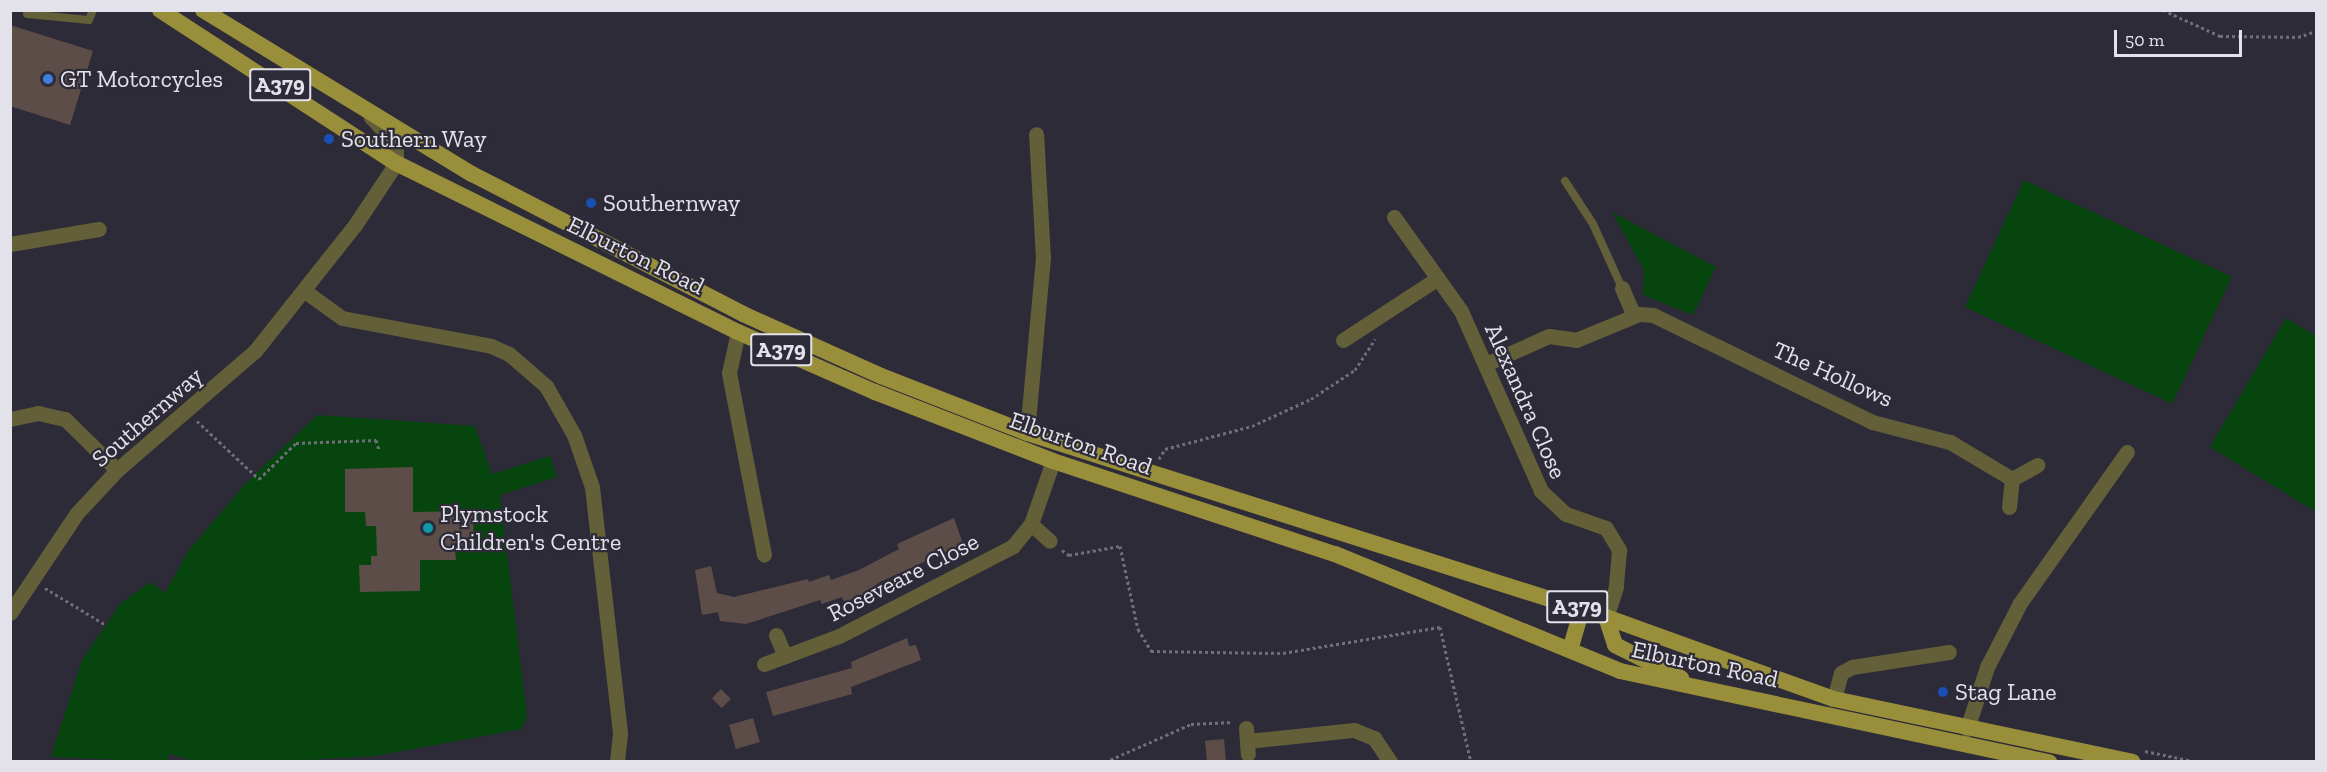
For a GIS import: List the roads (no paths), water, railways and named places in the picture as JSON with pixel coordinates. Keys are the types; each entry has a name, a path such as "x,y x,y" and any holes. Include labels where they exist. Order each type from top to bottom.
{"main road":[{"name":"Elburton Road","path":"160,10 396,163 738,332 1053,460 1335,554 1620,671 2049,762"},
{"name":"Elburton Road","path":"203,10 371,117 472,174 743,314 881,376 1027,433 1606,617 1834,699 1967,729 2135,756"},
{"name":"A379","path":"1512,587 1574,612 1580,628 1570,650"},
{"name":"A379","path":"1606,617 1615,645 1704,689"}],"street":[{"path":"371,117 396,144 396,163"},
{"path":"1027,433 1043,258 1036,134"},
{"name":"Southernway","path":"10,613 77,513 117,470 255,351 306,292 396,163"},
{"name":"Alexandra Close","path":"1394,217 1438,278 1486,363 1541,491 1566,514 1606,528 1619,550 1616,587 1606,617"},
{"path":"10,244 99,229"},
{"path":"1343,340 1438,278"},
{"path":"1486,363 1534,340 1550,336 1576,340 1592,336 1634,316 1622,288"},
{"path":"306,292 342,318 490,346 509,354 546,386 574,435 592,487 620,734 617,762"},
{"name":"The Hollows","path":"1634,316 1670,320 1872,423 1950,442 2012,479"},
{"path":"738,332 729,373 764,555"},
{"path":"10,419 38,413 65,418 117,470"},
{"path":"1967,729 1987,667 2020,603 2127,452"},
{"name":"Roseveare Close","path":"764,664 839,636 1013,546 1031,524 1053,460"},
{"path":"2009,507 2012,479 2037,465"},
{"path":"1031,524 1050,541"},
{"path":"776,635 785,656"},
{"path":"1834,699 1841,673 1852,667 1948,652"},
{"path":"1247,741 1354,730 1374,738 1390,762"}],"lane":[{"path":"27,14 89,20 93,10"},
{"path":"1565,181 1593,224 1622,288"}],"place":[{"name":"GT Motorcycles","path":"48,79"},
{"name":"Southern Way","path":"329,139"},
{"name":"Southernway","path":"591,203"},
{"name":"Plymstock Children's Centre","path":"428,528"},
{"name":"Stag Lane","path":"1943,692"}]}
